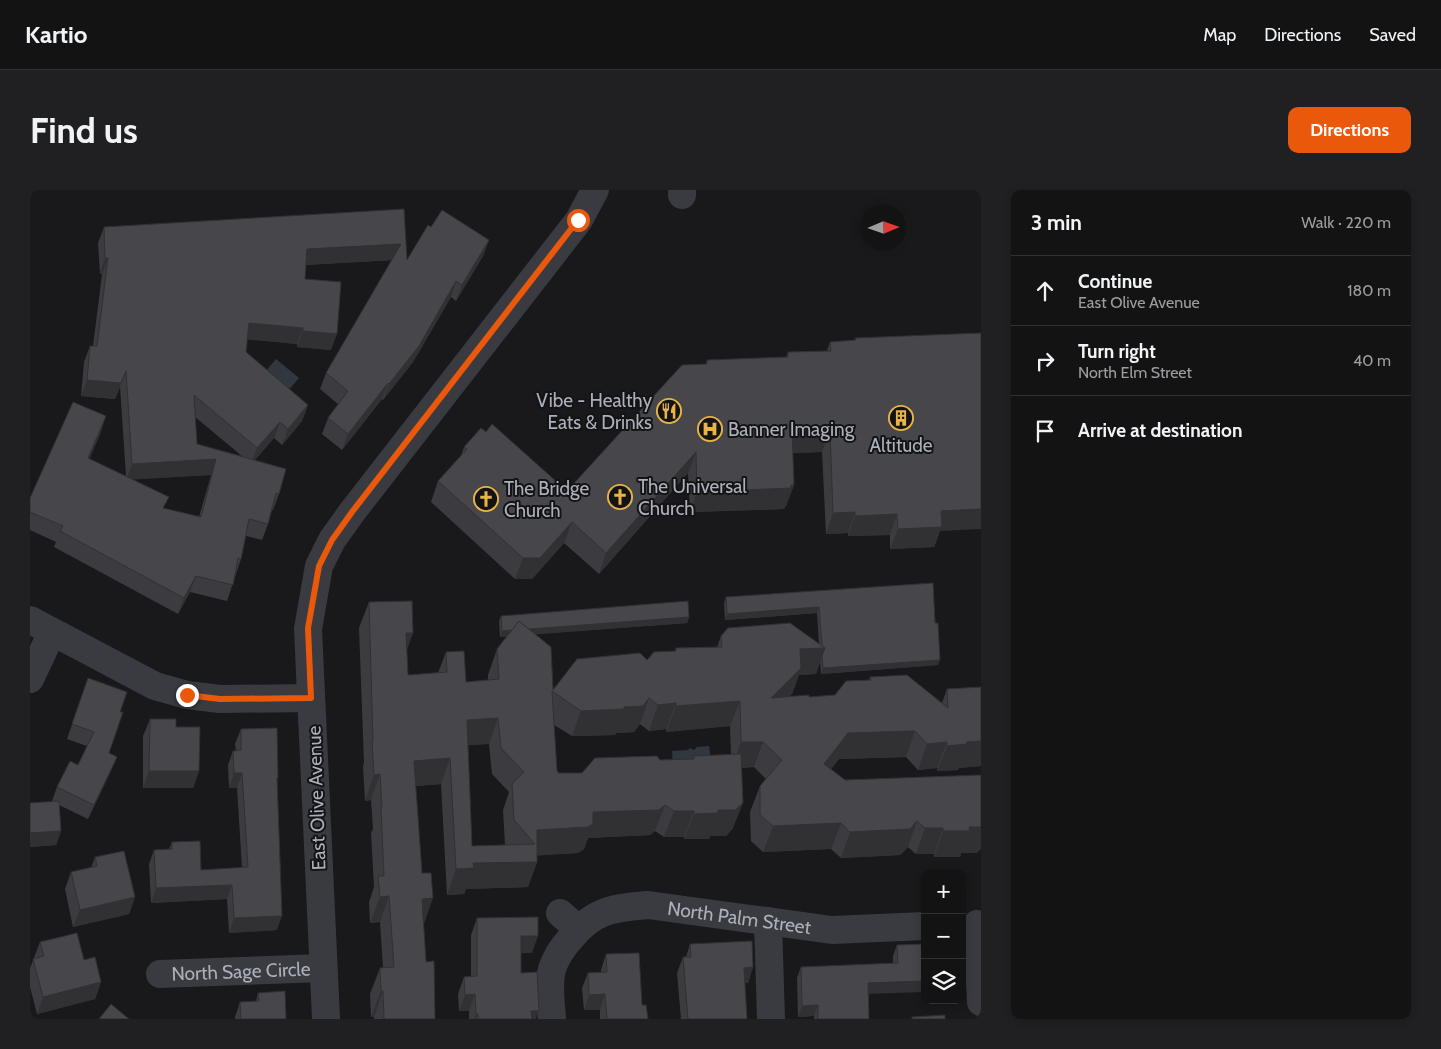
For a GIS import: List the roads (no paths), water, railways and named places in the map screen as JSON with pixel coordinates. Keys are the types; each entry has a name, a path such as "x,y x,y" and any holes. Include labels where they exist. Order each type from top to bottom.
{"street":[{"name":"East Olive Avenue","path":"326,1019 308,628 319,566 332,540 352,512 578,220 595,190"},
{"path":"30,679 41,626 155,686 187,695 220,699 311,698"},
{"name":"North Palm Street","path":"552,1019 552,970 568,928 583,924 610,910 648,905 832,930 921,926"},
{"path":"768,921 771,1019"},
{"path":"974,924 981,1002"},
{"name":"North Sage Circle","path":"160,974 323,968"}],"place":[{"name":"Vibe - Healthy Eats & Drinks","path":"669,411"},
{"name":"Altitude","path":"901,418"},
{"name":"Banner Imaging","path":"710,429"},
{"name":"The Universal Church","path":"620,497"},
{"name":"The Bridge Church","path":"486,499"}]}
